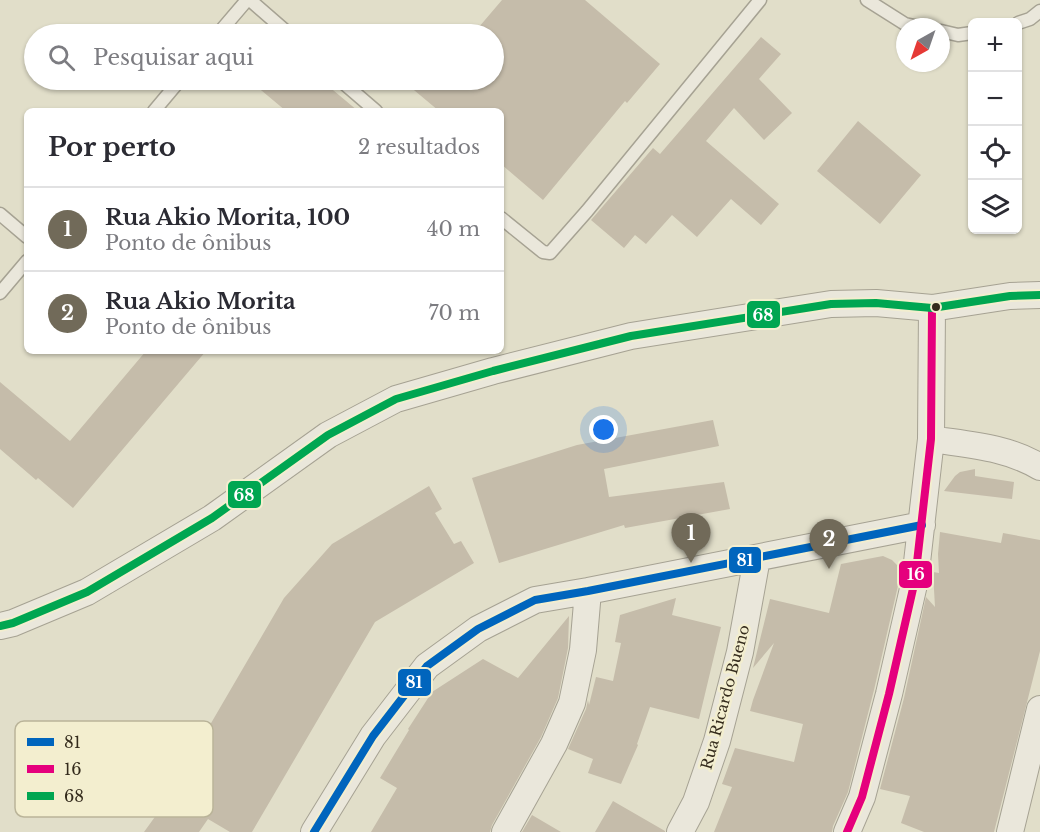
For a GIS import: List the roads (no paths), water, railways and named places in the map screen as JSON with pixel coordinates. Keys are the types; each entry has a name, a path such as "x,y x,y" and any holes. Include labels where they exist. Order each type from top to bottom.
{"street":[{"path":"0,627 87,592 212,518 328,435 396,399 493,371 631,336 831,304 876,303 932,308 1010,296 1040,295"},
{"path":"847,832 862,797 915,580 932,439 930,369 932,308"},
{"path":"932,439 998,449 1032,461 1040,467"},
{"path":"314,832 373,736 427,666 478,629 535,600 922,525"},
{"name":"Rua Ricardo Bueno","path":"680,832 696,802 717,741 740,652 757,558"},
{"path":"505,832 554,744 572,703 583,650 588,591"},
{"path":"1010,832 1040,709"}],"lane":[{"path":"227,24 248,0 277,24"},
{"path":"504,220 543,252 550,253 760,0"},
{"path":"867,0 896,18"},
{"path":"1022,21 1030,19 1040,11"},
{"path":"950,33 968,34"},
{"path":"157,108 172,90"},
{"path":"352,90 373,108"},
{"path":"0,214 24,234"},
{"path":"0,293 24,265"}],"place":[{"name":"Rua Akio Morita, 100","path":"691,563"},
{"name":"Rua Akio Morita","path":"829,569"}]}
